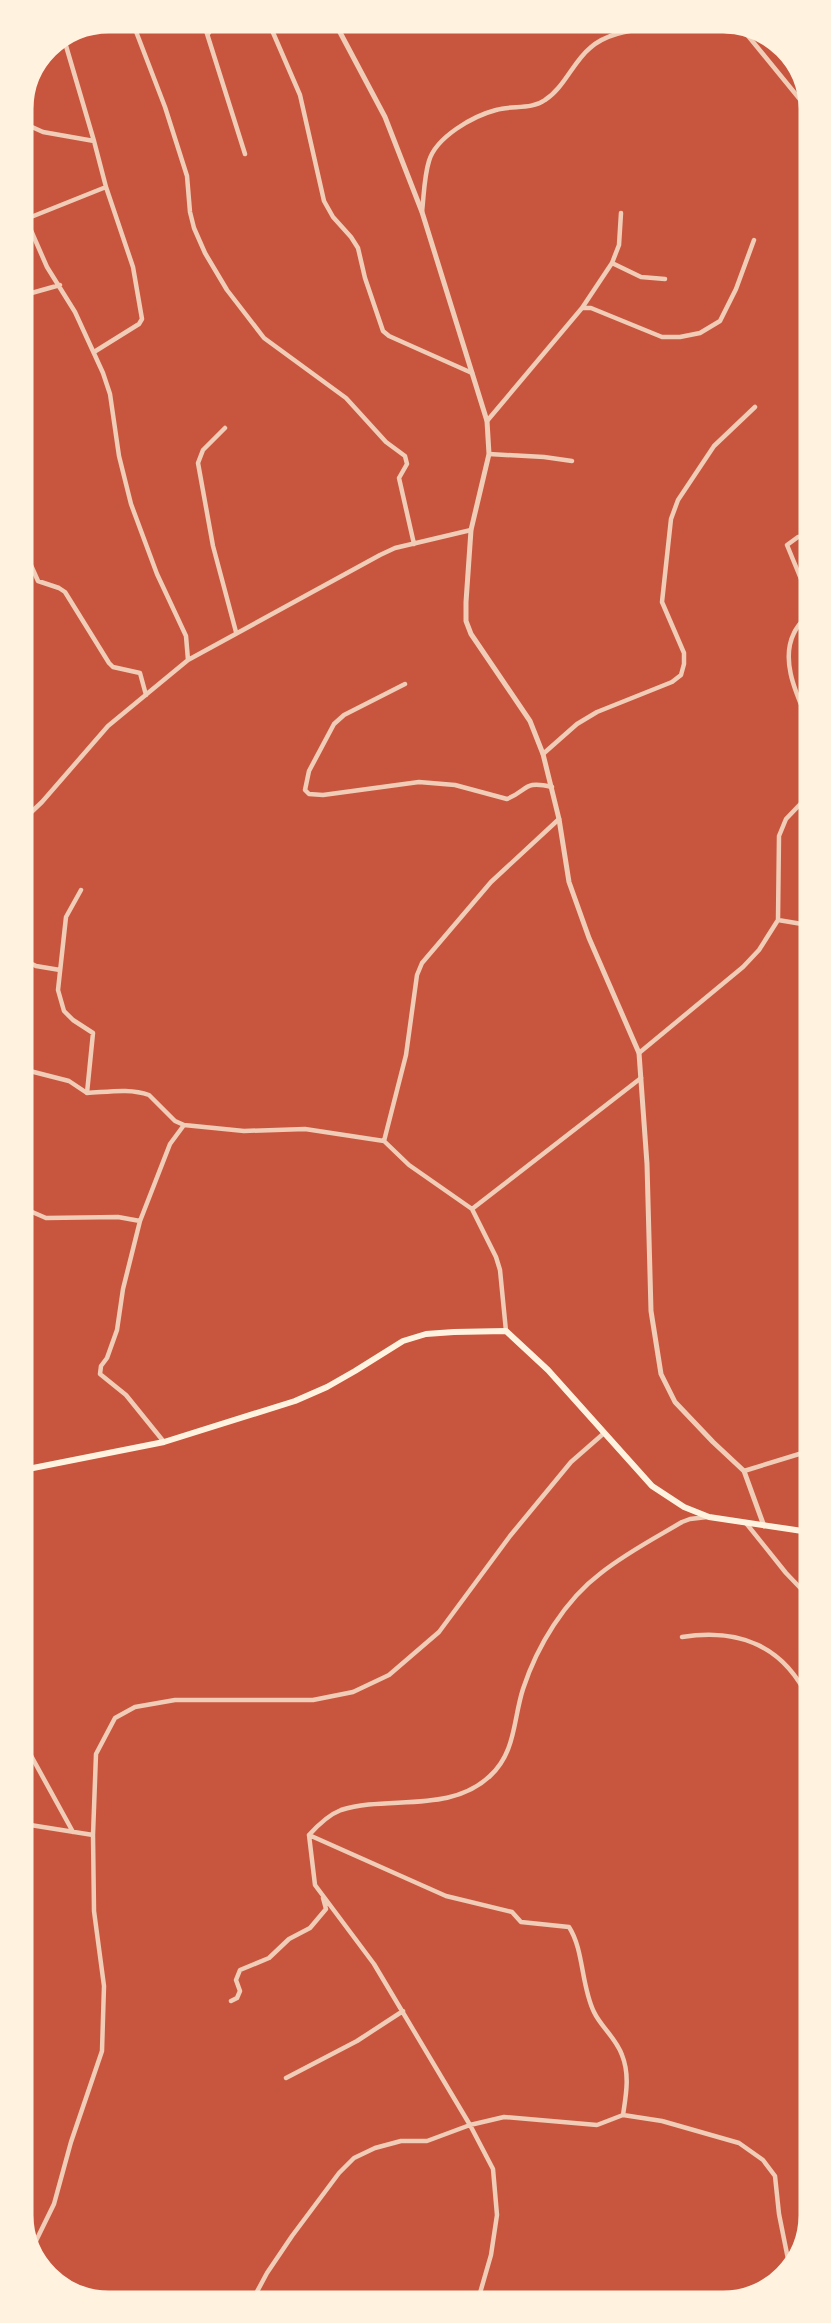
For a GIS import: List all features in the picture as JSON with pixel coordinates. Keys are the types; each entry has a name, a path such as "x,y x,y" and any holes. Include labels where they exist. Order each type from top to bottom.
{"main road":[{"path":"32,1468 164,1442 295,1401 356,1371 403,1341 426,1334 477,1330 506,1331 548,1370 652,1486 684,1507 709,1517 800,1531"}],"street":[{"path":"136,31 165,107 187,176 190,212 205,253 227,290 264,338 346,398 386,442 405,456 407,464 399,478 414,544"},
{"path":"207,31 245,154"},
{"path":"272,31 300,95 324,201 333,217 358,248 382,331 472,373"},
{"path":"340,31 385,117 422,212 487,421 489,454 471,530 466,621 471,634 530,721 543,754 552,787 569,882 589,938 639,1053 647,1164 651,1311 661,1374 675,1402 744,1471 764,1526"},
{"path":"422,212 429,161 435,148 447,136 468,122 496,110 536,105 546,100 587,50 597,42 631,32"},
{"path":"748,36 799,98"},
{"path":"66,44 106,187 133,267 142,319 139,324 94,352"},
{"path":"32,128 43,132 94,141"},
{"path":"32,217 106,187"},
{"path":"487,421 582,308 612,263 619,245 621,213"},
{"path":"32,236 94,352 110,394 119,456 131,504 157,574 186,636 188,660"},
{"path":"582,308 591,308 662,337 680,337 700,333 720,321 736,290 754,240"},
{"path":"612,263 641,277 665,279"},
{"path":"32,293 60,285"},
{"path":"543,754 578,723 597,712 672,682 681,675 684,653 662,602 671,519 678,500 714,446 755,407"},
{"path":"225,428 203,450 198,463 213,546 236,632"},
{"path":"489,454 544,456 572,461"},
{"path":"32,811 108,726 188,660 380,555 396,548 471,530"},
{"path":"800,537 787,545 800,577"},
{"path":"32,568 38,581 62,589 109,663 118,668 140,673 146,695"},
{"path":"800,625 793,634 789,649 790,673 800,703"},
{"path":"405,684 344,715 334,724 309,771 305,790 309,794 323,795 420,782 455,785 507,800 529,784 552,787"},
{"path":"639,1053 743,967 759,950 778,920 779,836 786,819 800,804"},
{"path":"384,1141 406,1055 417,975 422,963 491,882 559,819"},
{"path":"81,890 66,917 58,990 64,1011 93,1033 87,1093"},
{"path":"778,920 800,924"},
{"path":"32,964 60,970"},
{"path":"32,1072 69,1081 87,1093 129,1091 144,1093 149,1095 175,1121 184,1125 244,1131 305,1129 384,1141 409,1165 472,1209 500,1269 506,1331"},
{"path":"472,1209 641,1078"},
{"path":"164,1442 126,1395 100,1374 101,1366 107,1358 117,1330 123,1289 140,1221 170,1144 184,1125"},
{"path":"32,1212 46,1218 118,1217 140,1221"},
{"path":"36,2242 54,2204 71,2142 102,2051 104,1986 94,1911 93,1835 96,1754 115,1718 135,1707 175,1700 313,1700 353,1692 389,1675 439,1632 510,1536 571,1462 603,1434"},
{"path":"744,1471 800,1454"},
{"path":"231,2001 237,1998 240,1991 236,1980 240,1970 268,1959 289,1939 310,1928 326,1910 323,1896 315,1885 309,1835 318,1824 340,1811 355,1807 445,1798 465,1791 490,1776 507,1756 524,1685 545,1638 570,1604 599,1574 633,1550 682,1522 709,1517"},
{"path":"746,1523 800,1588"},
{"path":"682,1637 714,1634 746,1639 769,1650 795,1675 800,1684"},
{"path":"32,1757 73,1832"},
{"path":"32,1825 93,1835"},
{"path":"309,1835 446,1896 512,1912 521,1922 569,1927 575,1937 582,1976 594,2013 609,2032 622,2055 628,2084 623,2115"},
{"path":"315,1885 374,1964 470,2125 493,2169 497,2215 491,2255 480,2292"},
{"path":"286,2078 357,2041 403,2011"},
{"path":"257,2291 292,2236 339,2173 354,2158 375,2148 401,2141 427,2140 470,2125 504,2117 597,2125 623,2115 663,2121 739,2143 763,2160 774,2176 787,2256"}]}
